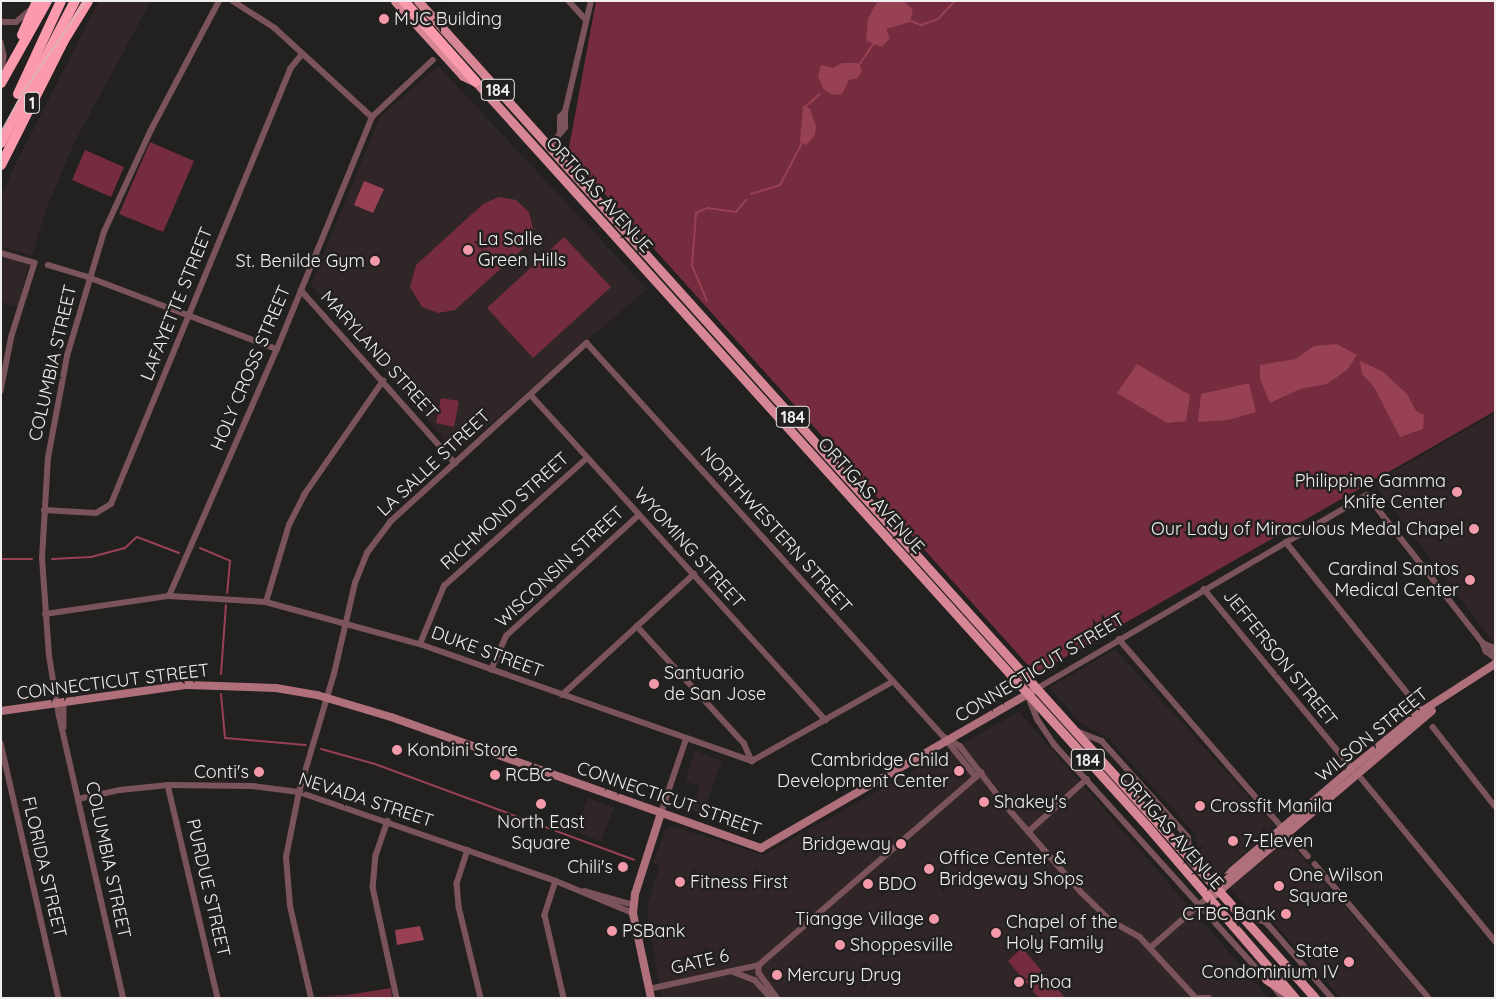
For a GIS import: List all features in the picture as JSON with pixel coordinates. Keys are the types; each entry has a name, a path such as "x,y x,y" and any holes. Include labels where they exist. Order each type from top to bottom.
{"highway":[{"name":"1","path":"1,82 47,1"},
{"path":"9,126 11,108 46,28 61,1"},
{"name":"1","path":"1,165 60,38 75,1"},
{"name":"1","path":"1,143 81,1"},
{"name":"1","path":"60,38 88,1"},
{"path":"404,1 476,82"},
{"name":"1","path":"1,82 36,4"}],"main road":[{"name":"ORTIGAS AVENUE","path":"395,1 463,76 476,82 1028,694 1295,997"},
{"name":"ORTIGAS AVENUE","path":"418,1 1219,888 1315,998"},
{"path":"1266,979 1286,995 1295,997"}],"street":[{"name":"COLUMBIA STREET","path":"123,998 78,799 64,730 45,614 44,510 48,458 58,397 88,277 126,181 219,1"},
{"path":"233,1 268,22 372,117"},
{"path":"570,1 586,20"},
{"path":"550,147 565,128 565,112 590,1"},
{"path":"1,22 16,22 36,4"},
{"path":"1,42 4,56 1,82"},
{"name":"LAFAYETTE STREET","path":"44,510 96,513 111,504 290,70 302,54"},
{"name":"HOLY CROSS STREET","path":"169,596 277,349 372,117 433,60"},
{"path":"1,252 35,263 12,336 1,391"},
{"path":"48,265 88,277 277,349"},
{"name":"MARYLAND STREET","path":"301,290 455,463"},
{"name":"LA SALLE STREET","path":"311,998 286,881 290,832 345,622 368,553 390,522 587,343"},
{"name":"NORTHWESTERN STREET","path":"587,343 946,740"},
{"path":"266,602 289,525 304,495 383,381"},
{"name":"WYOMING STREET","path":"531,395 826,720"},
{"name":"RICHMOND STREET","path":"420,644 444,586 587,458"},
{"name":"CONNECTICUT STREET","path":"1,711 60,702 221,684 276,688 325,697 391,717 761,848 1367,495 1483,643 1492,648 1494,659"},
{"name":"WISCONSIN STREET","path":"491,670 506,636 639,515"},
{"path":"1286,542 1422,712"},
{"path":"562,695 694,574"},
{"name":"JEFFERSON STREET","path":"1204,589 1352,768"},
{"name":"DUKE STREET","path":"45,614 169,596 266,602 420,644 752,761"},
{"path":"637,626 744,743 752,761 892,682"},
{"path":"1119,639 1308,856"},
{"name":"WILSON STREET","path":"1150,948 1285,830 1352,768 1422,712 1494,659"},
{"name":"WILSON STREET","path":"1219,888 1273,837 1285,830 1426,715 1495,670"},
{"path":"1028,694 1044,728 1283,998"},
{"path":"1433,727 1495,806"},
{"path":"651,998 634,909 661,813 686,739"},
{"path":"946,740 960,746 1028,832 1105,916 1140,937 1196,998 1209,998"},
{"path":"946,740 976,777"},
{"name":"FLORIDA STREET","path":"1,743 59,998"},
{"path":"777,998 759,973 759,965 981,773"},
{"path":"1028,832 1087,778"},
{"path":"1362,779 1495,941"},
{"name":"NEVADA STREET","path":"78,799 120,790 168,785 253,786 299,792 634,909"},
{"name":"PURDUE STREET","path":"168,785 218,998"},
{"path":"388,822 376,855 373,887 397,998"},
{"path":"468,850 457,883 459,907 481,998"},
{"path":"1315,864 1430,998"},
{"path":"556,881 545,915 564,998"},
{"path":"1241,914 1266,922 1332,998"},
{"name":"GATE 6","path":"648,989 759,965"},
{"path":"729,971 755,980 771,998"}],"shaded area":[{"path":"99,1 151,1 75,141 47,207 32,256 1,246 1,198 12,171"},
{"path":"596,1 1495,1 1495,411 1036,674 568,153"},
{"path":"904,1 913,10 910,22 886,29 890,38 882,47 866,41 868,19 877,2"},
{"path":"842,63 858,63 862,71 858,78 849,80 842,94 833,95 824,90 818,76 821,65 833,68"},
{"name":"La Salle Green Hills","path":"438,66 647,289 456,453 311,285 380,117"},
{"path":"803,105 810,109 816,126 815,135 806,145 800,142"},
{"path":"150,142 194,161 163,232 119,214"},
{"path":"85,150 124,167 111,197 72,180"},
{"path":"364,181 384,189 373,213 354,205"},
{"path":"499,197 516,200 529,212 533,229 527,245 455,310 438,313 422,307 410,287 416,265 483,204"},
{"path":"564,237 611,287 533,358 487,308"},
{"path":"1,256 29,264 18,307 1,302"},
{"path":"1337,344 1357,355 1347,370 1327,384 1300,389 1270,403 1260,379 1260,365 1296,359 1314,346"},
{"path":"1360,361 1382,371 1407,394 1416,411 1424,415 1423,429 1400,437 1374,387 1362,374"},
{"path":"1137,364 1190,395 1186,421 1167,423 1117,393"},
{"path":"1249,383 1256,412 1228,420 1198,422 1201,394"},
{"path":"441,398 459,401 454,427 436,423"},
{"name":"Cardinal Santos Medical Center","path":"1495,413 1495,645 1374,483"},
{"path":"1115,649 1275,826 1219,876 1199,853 1195,834 1109,738 1083,725 1049,688"},
{"path":"1019,712 1269,998 662,998 648,920 648,902 660,866 653,863 666,828 672,826 763,855"},
{"path":"695,751 722,761 702,814 691,810 700,786 685,781"},
{"path":"588,798 614,808 601,841 575,832"},
{"path":"1287,840 1424,998 1341,998 1266,914 1245,905 1230,888"},
{"path":"420,926 424,940 397,945 395,930"},
{"path":"1022,948 1065,998 1039,998 1008,961"},
{"path":"391,988 392,998 319,996 347,995"}],"waterway":[{"path":"911,21 921,25 938,19 955,1"},
{"path":"859,65 874,43"},
{"path":"805,107 820,94"},
{"path":"751,194 780,185 802,143"},
{"path":"707,301 692,266 696,213 708,208 736,212 746,200"},
{"path":"52,559 91,557 125,548 137,537 179,553"},
{"path":"200,548 230,561 227,593"},
{"path":"1,559 32,559"},
{"path":"221,674 226,605"},
{"path":"221,694 225,738 306,745"},
{"path":"321,749 375,764 634,860"}],"tram line":[{"path":"1,130 21,94 85,1"}],"place":[{"name":"MJC Building","path":"384,19"},
{"name":"La Salle Green Hills","path":"468,250"},
{"name":"St. Benilde Gym","path":"375,261"},
{"name":"Philippine Gamma Knife Center","path":"1457,492"},
{"name":"Our Lady of Miraculous Medal Chapel","path":"1474,529"},
{"name":"Cardinal Santos Medical Center","path":"1470,580"},
{"name":"Santuario de San Jose","path":"654,684"},
{"name":"Konbini Store","path":"397,750"},
{"name":"Cambridge Child Development Center","path":"959,771"},
{"name":"Conti's","path":"259,772"},
{"name":"RCBC","path":"495,775"},
{"name":"Shakey's","path":"984,802"},
{"name":"North East Square","path":"541,804"},
{"name":"Crossfit Manila","path":"1200,806"},
{"name":"7-Eleven","path":"1233,841"},
{"name":"Bridgeway","path":"901,844"},
{"name":"Chili's","path":"623,867"},
{"name":"Office Center & Bridgeway Shops","path":"929,869"},
{"name":"Fitness First","path":"680,882"},
{"name":"BDO","path":"868,884"},
{"name":"One Wilson Square","path":"1279,886"},
{"name":"CTBC Bank","path":"1286,914"},
{"name":"Tiangge Village","path":"934,919"},
{"name":"PSBank","path":"612,931"},
{"name":"Chapel of the Holy Family","path":"996,933"},
{"name":"Shoppesville","path":"840,945"},
{"name":"State Condominium IV","path":"1349,962"},
{"name":"Mercury Drug","path":"777,975"},
{"name":"Phoa","path":"1019,982"}]}
